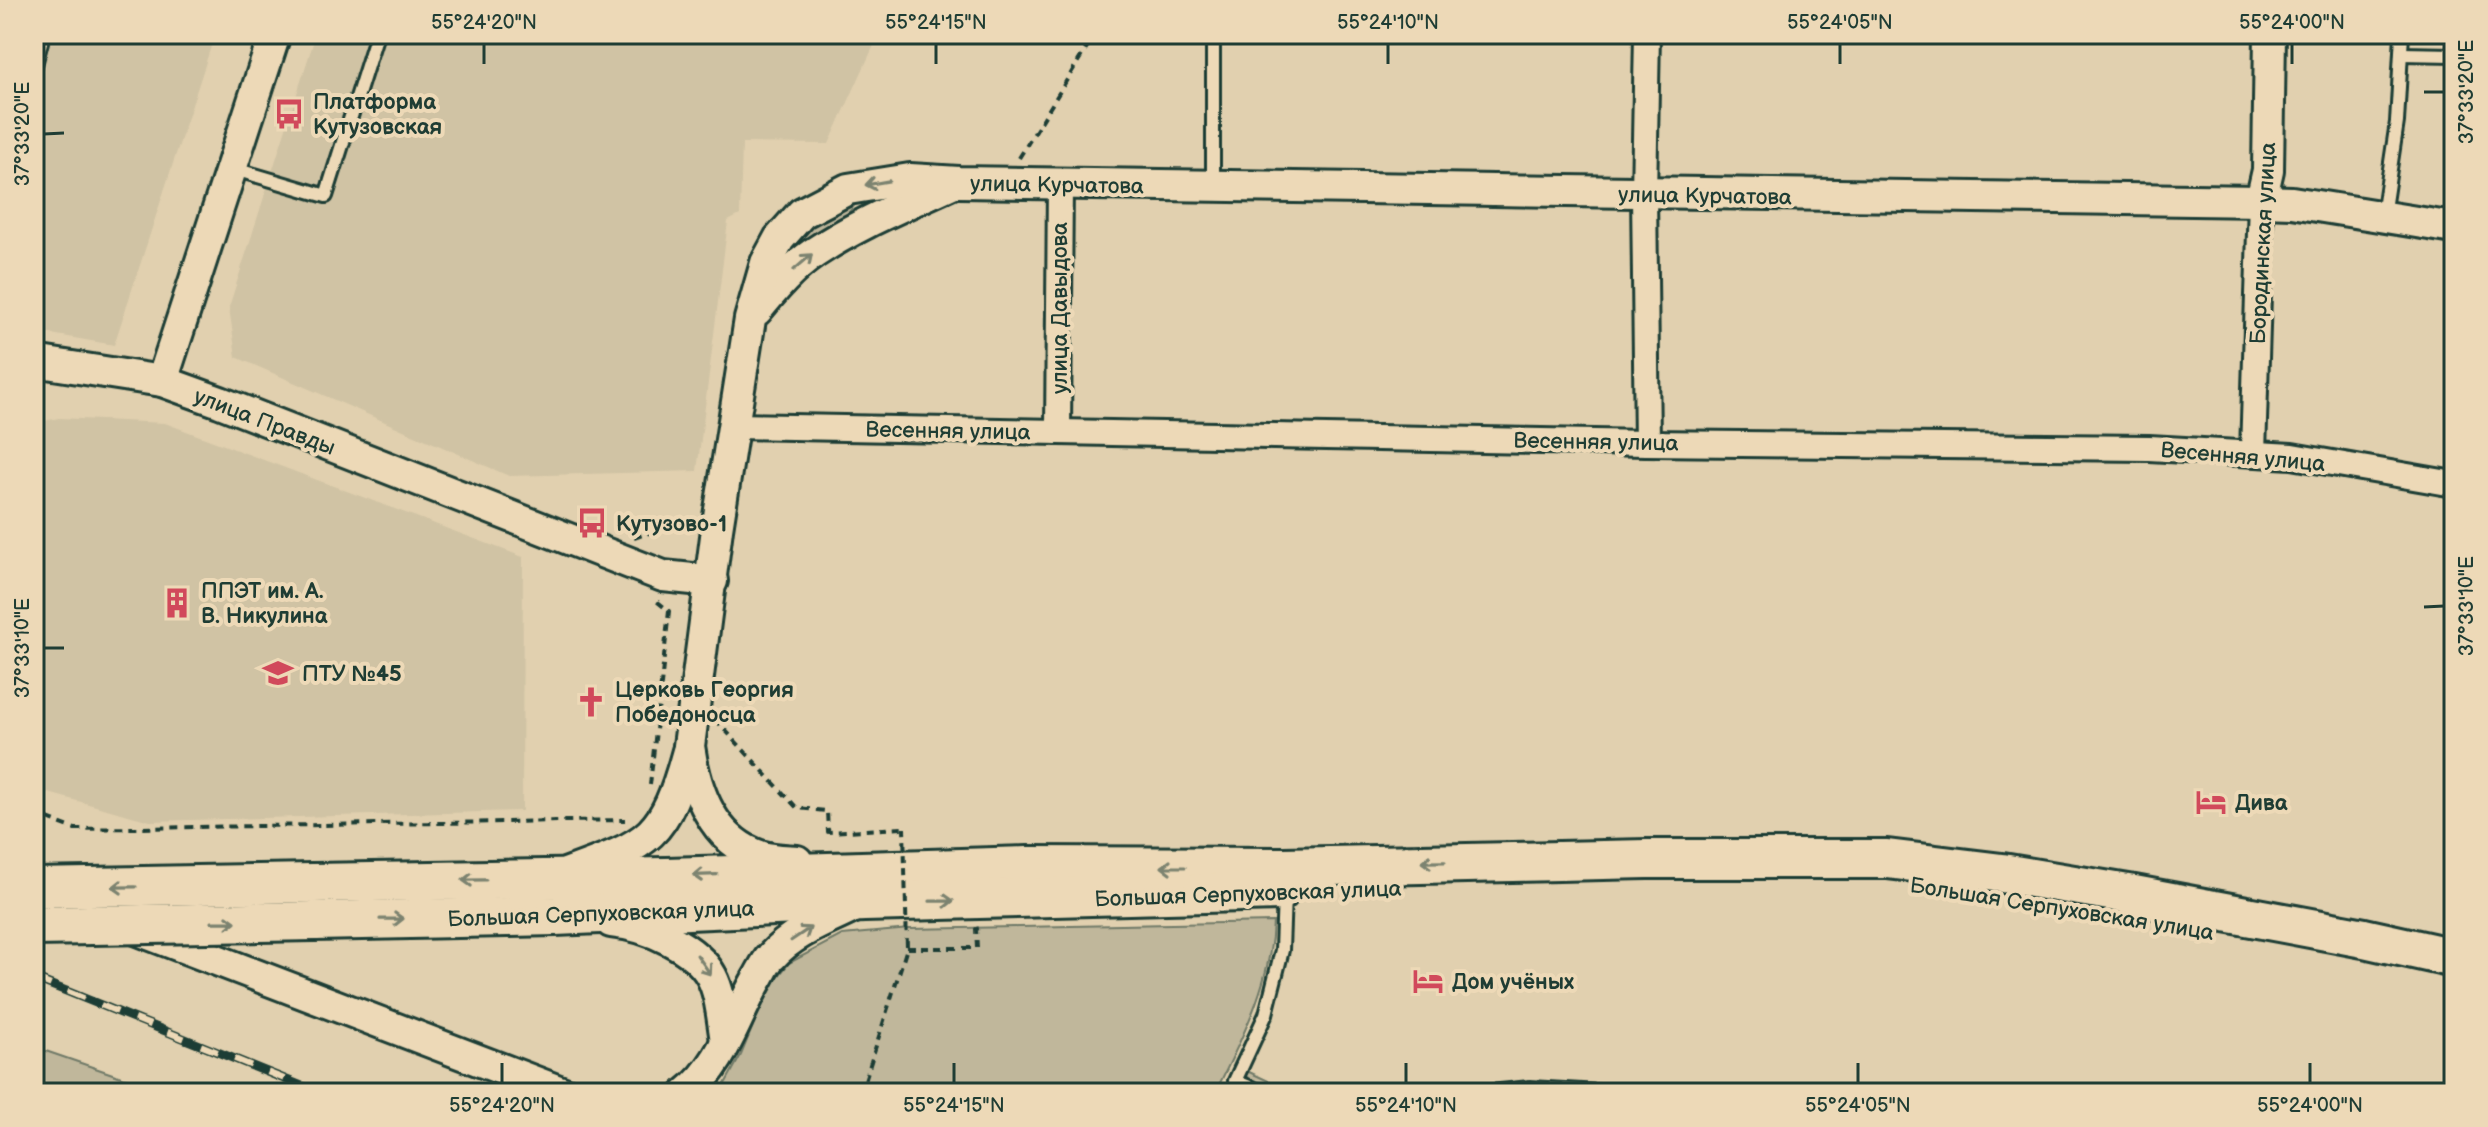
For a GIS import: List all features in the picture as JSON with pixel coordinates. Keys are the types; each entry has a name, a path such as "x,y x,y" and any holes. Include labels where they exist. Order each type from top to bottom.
{"main road":[{"name":"Большая Серпуховская улица","path":"34,926 555,916 865,886 1028,866 1284,867 1662,859 1887,859 2002,873 2119,893 2364,938 2454,958"},
{"name":"Большая Серпуховская улица","path":"34,888 552,879 1284,891 1836,879 1918,884 2001,895 2236,935 2454,981"}],"street":[{"path":"162,381 275,34"},
{"path":"1647,34 1644,194 1647,443"},
{"name":"Бородинская улица","path":"2253,452 2261,201 2268,170 2270,34"},
{"name":"улица Курчатова","path":"750,319 766,263 779,239 802,213 848,189 910,179 1644,194 2261,201 2292,202 2454,228"},
{"name":"улица Курчатова","path":"750,319 781,282 812,254 874,218 954,182"},
{"name":"улица Давыдова","path":"1058,432 1060,184"},
{"path":"552,879 626,852 650,836 665,815 678,786 689,746 717,529 750,319"},
{"name":"улица Правды","path":"34,361 162,381 663,576 712,581"},
{"name":"Весенняя улица","path":"735,426 1647,443 2149,448 2292,456 2454,484"},
{"path":"689,746 694,780 703,801 720,829 740,845 760,856 865,886"},
{"path":"34,881 78,907 564,1093"},
{"path":"687,1093 702,1081 718,1060 771,957 865,886"},
{"path":"555,916 623,923 656,932 694,953 708,968 718,991 726,1041"}],"lane":[{"path":"34,69 43,34"},
{"path":"231,168 326,196 377,34"},
{"path":"1213,34 1213,186"},
{"path":"2383,216 2397,122 2402,34"},
{"path":"2401,54 2454,55"},
{"path":"1264,1093 1246,1089 1235,1081 1266,1014 1282,950 1284,891"},
{"path":"1480,1093 1530,1088 1617,1093"}],"path":[{"path":"1005,158 1020,158 1095,34"},
{"path":"623,561 633,538 679,523 717,529"},
{"path":"649,595 669,611 650,789"},
{"path":"708,711 797,808 827,811 828,832 904,828 907,948 861,1093"},
{"path":"34,814 75,829 623,821 632,818"},
{"path":"907,948 973,948"}],"shaded area":[{"path":"34,34 215,34 114,345 34,331"},
{"path":"316,34 879,34 829,144 742,143 740,215 728,221 697,471 509,476 236,357 229,307"},
{"path":"857,202 832,227 798,242 809,225 822,214"},
{"name":"ПТУ №45","path":"59,418 165,423 523,557 522,811 150,821 34,789 34,423"},
{"path":"1273,922 1261,989 1215,1093 720,1093 741,1055 768,989 789,963 842,935 910,929"},
{"path":"34,1047 168,1093 34,1093"},
{"path":"1247,1071 1294,1093 1236,1093"},
{"path":"1526,1082 1783,1093 1379,1093"}],"railway":[{"path":"34,978 319,1093"}],"place":[{"name":"Платформа Кутузовская","path":"289,114"},
{"name":"Кутузово-1","path":"592,523"},
{"name":"ППЭТ им. А. В. Никулина","path":"177,603"},
{"name":"ПТУ №45","path":"278,673"},
{"name":"Церковь Георгия Победоносца","path":"591,702"},
{"name":"Дива","path":"2211,802"},
{"name":"Дом учёных","path":"1428,981"}]}
